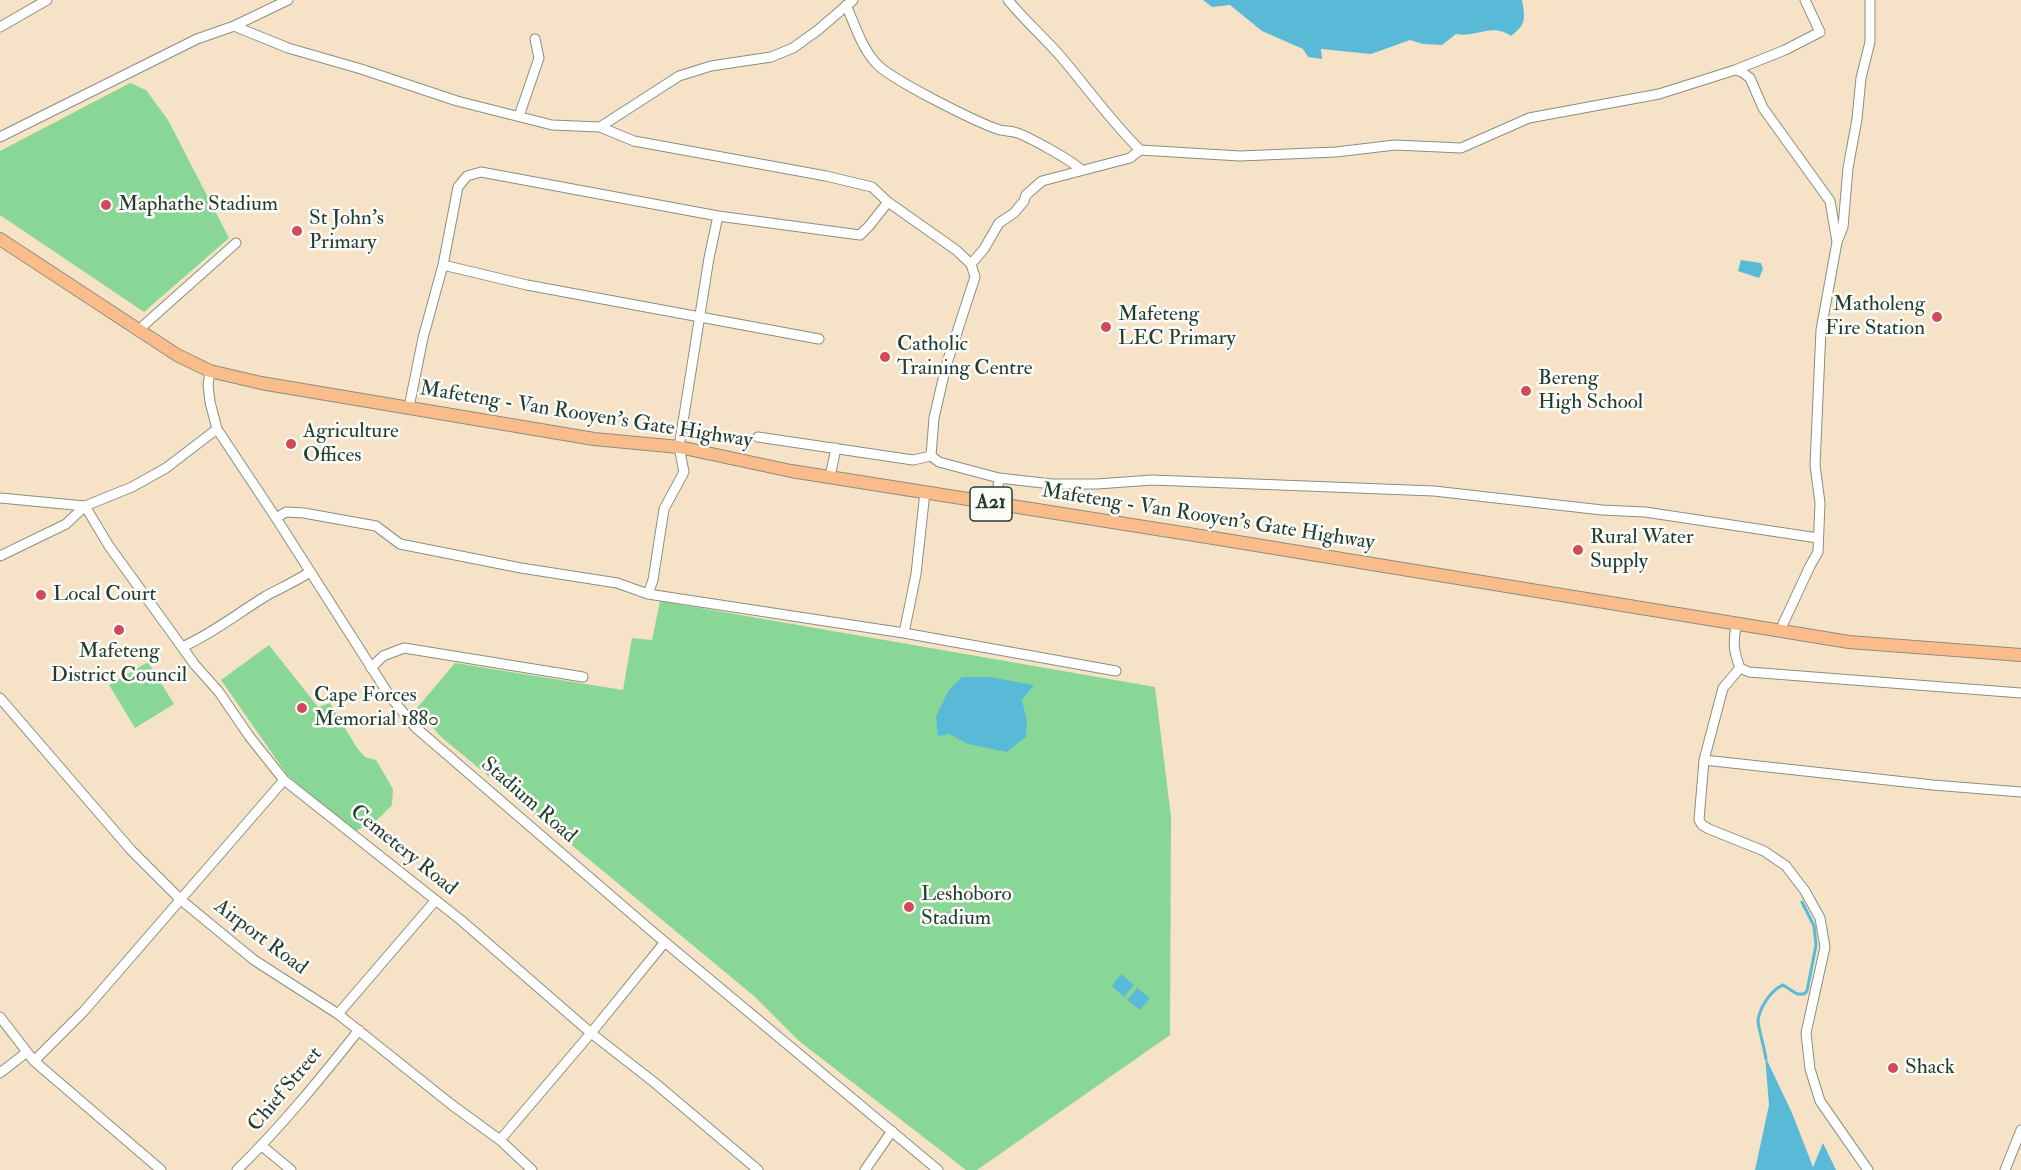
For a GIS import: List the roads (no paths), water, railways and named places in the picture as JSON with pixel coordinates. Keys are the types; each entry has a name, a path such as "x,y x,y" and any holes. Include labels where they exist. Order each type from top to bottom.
{"main road":[{"name":"Mafeteng - Van Rooyen's Gate Highway","path":"0,239 177,355 210,371 283,387 594,439 679,447 791,471 1737,624 1783,629 1849,642 2021,655"}],"street":[{"path":"0,27 47,0"},
{"path":"0,137 196,39 234,26 288,0"},
{"path":"1008,0 1023,19 1060,55 1120,130 1140,150 1240,156 1336,152 1395,145 1461,148 1528,118 1659,94 1735,70 1785,50 1820,32 1805,0"},
{"path":"1783,629 1818,552 1820,502 1815,465 1821,330 1837,242 1843,228 1848,168 1857,119 1861,78 1870,42 1870,0"},
{"path":"600,128 679,76 711,66 771,57 793,48 849,3 865,49 877,65 918,90 988,125 1002,131 1014,132 1035,142 1075,164 1081,170"},
{"path":"234,26 288,48 361,69 457,101 552,125 600,128 634,141 826,176 872,187 888,202 956,250 971,264 975,276 946,366 934,418 931,456"},
{"path":"519,116 539,58 535,39"},
{"path":"1735,70 1750,78 1763,108 1830,201 1837,242"},
{"path":"971,264 984,249 999,223 1014,213 1026,195 1042,181 1130,158 1140,150"},
{"path":"409,407 423,338 443,265 458,187 467,176 481,172 718,216 860,235 888,202"},
{"path":"648,594 653,580 664,509 684,472 679,447 718,216"},
{"path":"139,332 236,243"},
{"path":"443,265 527,285 819,339"},
{"name":"Stadium Road","path":"210,371 208,385 210,402 217,429 372,668 415,727 665,942 938,1170"},
{"path":"0,556 66,524 85,506 132,487 166,468 217,429"},
{"path":"759,437 913,460 931,456 939,462 999,478 1052,484 1152,480 1434,490 1591,509 1645,512 1818,538"},
{"path":"830,477 836,448"},
{"path":"996,504 999,478"},
{"path":"904,633 916,574 925,492"},
{"path":"0,498 85,506"},
{"name":"Cemetery Road","path":"85,506 109,546 195,665 219,692 249,736 284,780 462,921 591,1033 655,1083 758,1170"},
{"path":"276,518 286,512 304,513 376,526 400,544 521,568 617,583 648,594 904,633 1116,671"},
{"path":"182,647 198,640 268,595 310,572"},
{"path":"1737,624 1733,638 1734,653 1740,668 1749,672 2021,693"},
{"path":"372,668 384,656 405,648 583,677"},
{"path":"1740,668 1723,688 1704,760 1699,820 1702,825 1764,851 1786,866 1805,891 1820,918 1826,947 1806,1033 1810,1069 1820,1101 1868,1170"},
{"name":"Airport Road","path":"0,698 131,850 181,900 254,960 359,1030 452,1105 500,1140 532,1170"},
{"path":"1704,760 1933,785 2021,792"},
{"path":"34,1061 84,1011 284,780"},
{"path":"338,1014 435,900"},
{"path":"500,1140 665,942"},
{"path":"0,1017 34,1061 161,1170"},
{"name":"Chief Street","path":"237,1170 262,1146 359,1030"},
{"path":"0,1074 27,1052"},
{"path":"2005,1170 2021,1130"},
{"path":"865,1170 892,1131"},
{"path":"262,1146 291,1170"}],"water":[{"path":"1203,0 1522,0 1524,20 1520,28 1511,36 1497,30 1456,34 1442,45 1423,44 1410,40 1371,54 1321,49 1322,59 1308,57 1303,49 1262,31 1230,5 1212,7"},
{"path":"1741,260 1761,263 1763,269 1759,278 1738,271"},
{"path":"962,677 990,677 1034,685 1022,700 1027,721 1026,737 1007,752 968,744 949,734 938,736 936,716 949,690"},
{"path":"1121,974 1134,985 1124,997 1112,986"},
{"path":"1137,988 1150,998 1140,1010 1127,1000"},
{"path":"1765,1056 1792,1113 1813,1167 1823,1143 1836,1170 1755,1170 1769,1105"}],"waterway":[{"path":"1766,1059 1758,1020 1770,995 1783,985 1797,994 1804,994 1807,991 1816,945 1814,926 1802,902"}],"place":[{"name":"Maphathe Stadium","path":"106,205"},
{"name":"St John's Primary","path":"297,231"},
{"name":"Matholeng Fire Station","path":"1937,317"},
{"name":"Mafeteng LEC Primary","path":"1106,327"},
{"name":"Catholic Training Centre","path":"885,357"},
{"name":"Bereng High School","path":"1526,391"},
{"name":"Agriculture Offices","path":"291,444"},
{"name":"Rural Water Supply","path":"1578,550"},
{"name":"Local Court","path":"41,595"},
{"name":"Mafeteng District Council","path":"119,630"},
{"name":"Cape Forces Memorial 1880","path":"302,708"},
{"name":"Leshoboro Stadium","path":"909,907"},
{"name":"Shack","path":"1893,1068"}]}
